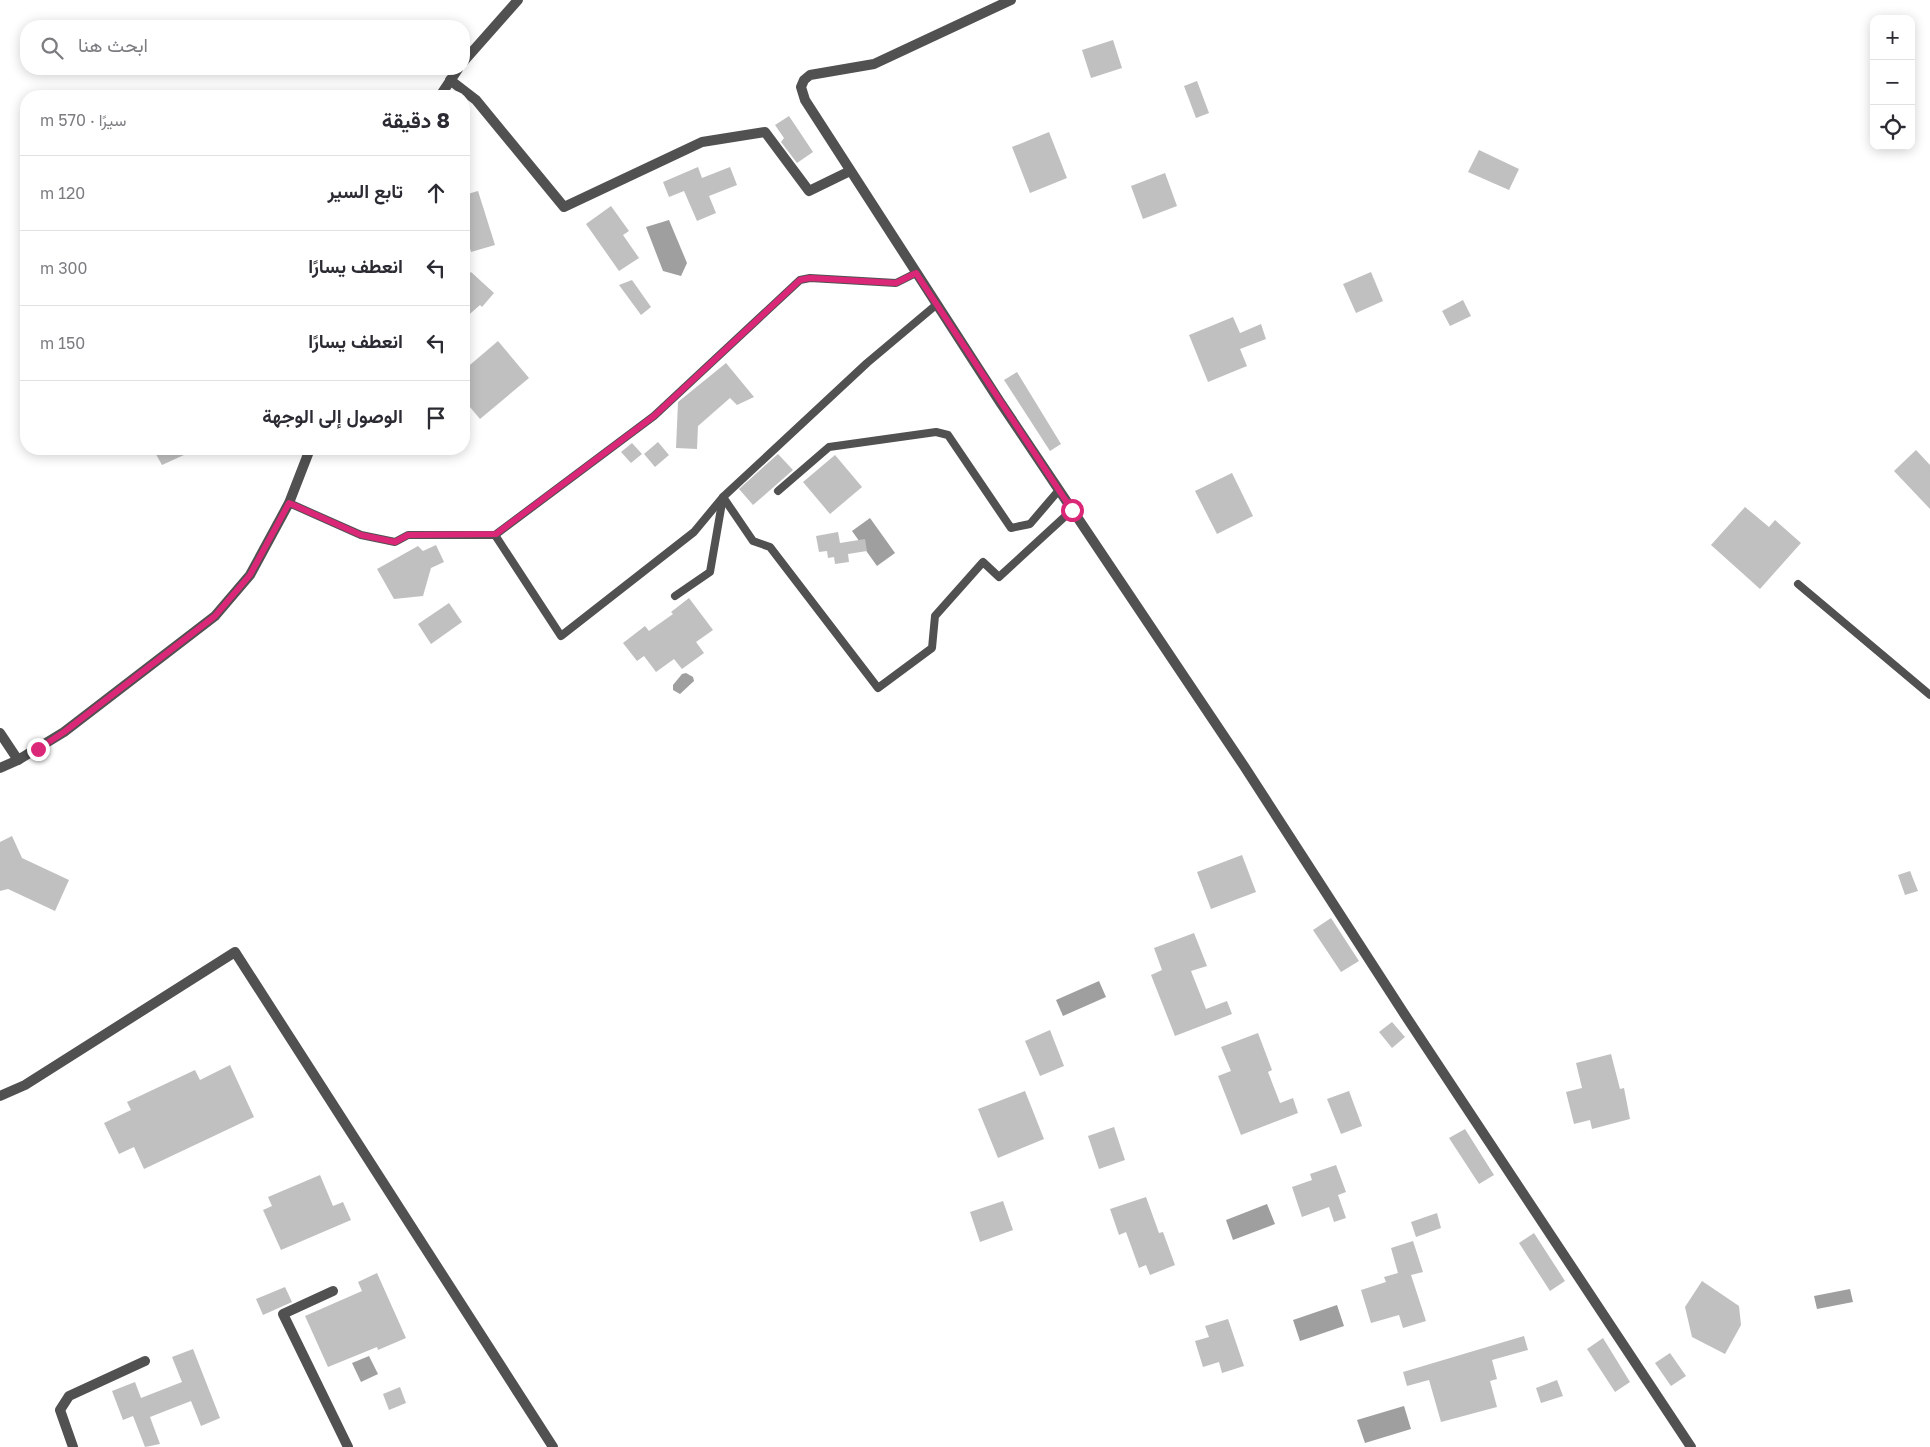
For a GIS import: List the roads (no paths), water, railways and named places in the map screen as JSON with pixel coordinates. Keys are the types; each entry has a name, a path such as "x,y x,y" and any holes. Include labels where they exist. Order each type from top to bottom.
{"street":[{"path":"470,55 518,0"},
{"path":"1011,0 874,64 810,75 804,80 801,87 805,100 936,305 1244,766 1405,1015 1692,1447"},
{"path":"444,90 454,75"},
{"path":"450,80 463,90"},
{"path":"470,95 476,100 564,207 702,142 765,132 809,191 850,171"},
{"path":"0,768 18,760 64,732 215,616 250,575 289,503 308,455"},
{"path":"0,733 18,760"},
{"path":"0,1096 25,1085 235,952 553,1447"},
{"path":"333,1291 283,1314 348,1447"},
{"path":"74,1447 60,1410 69,1396 146,1362"}],"lane":[{"path":"289,503 361,535 395,542 408,535 496,534 654,416 800,280 810,278 896,283 916,273"},
{"path":"496,534 561,636 694,532 723,498 867,363 936,305"},
{"path":"778,492 829,446 936,432 948,435 1011,528 1030,524 1059,490"},
{"path":"723,498 753,541 770,547 878,688 932,648 935,616 983,562 999,577 1072,510"},
{"path":"675,596 710,572 723,498"},
{"path":"1798,584 1930,695"}]}
